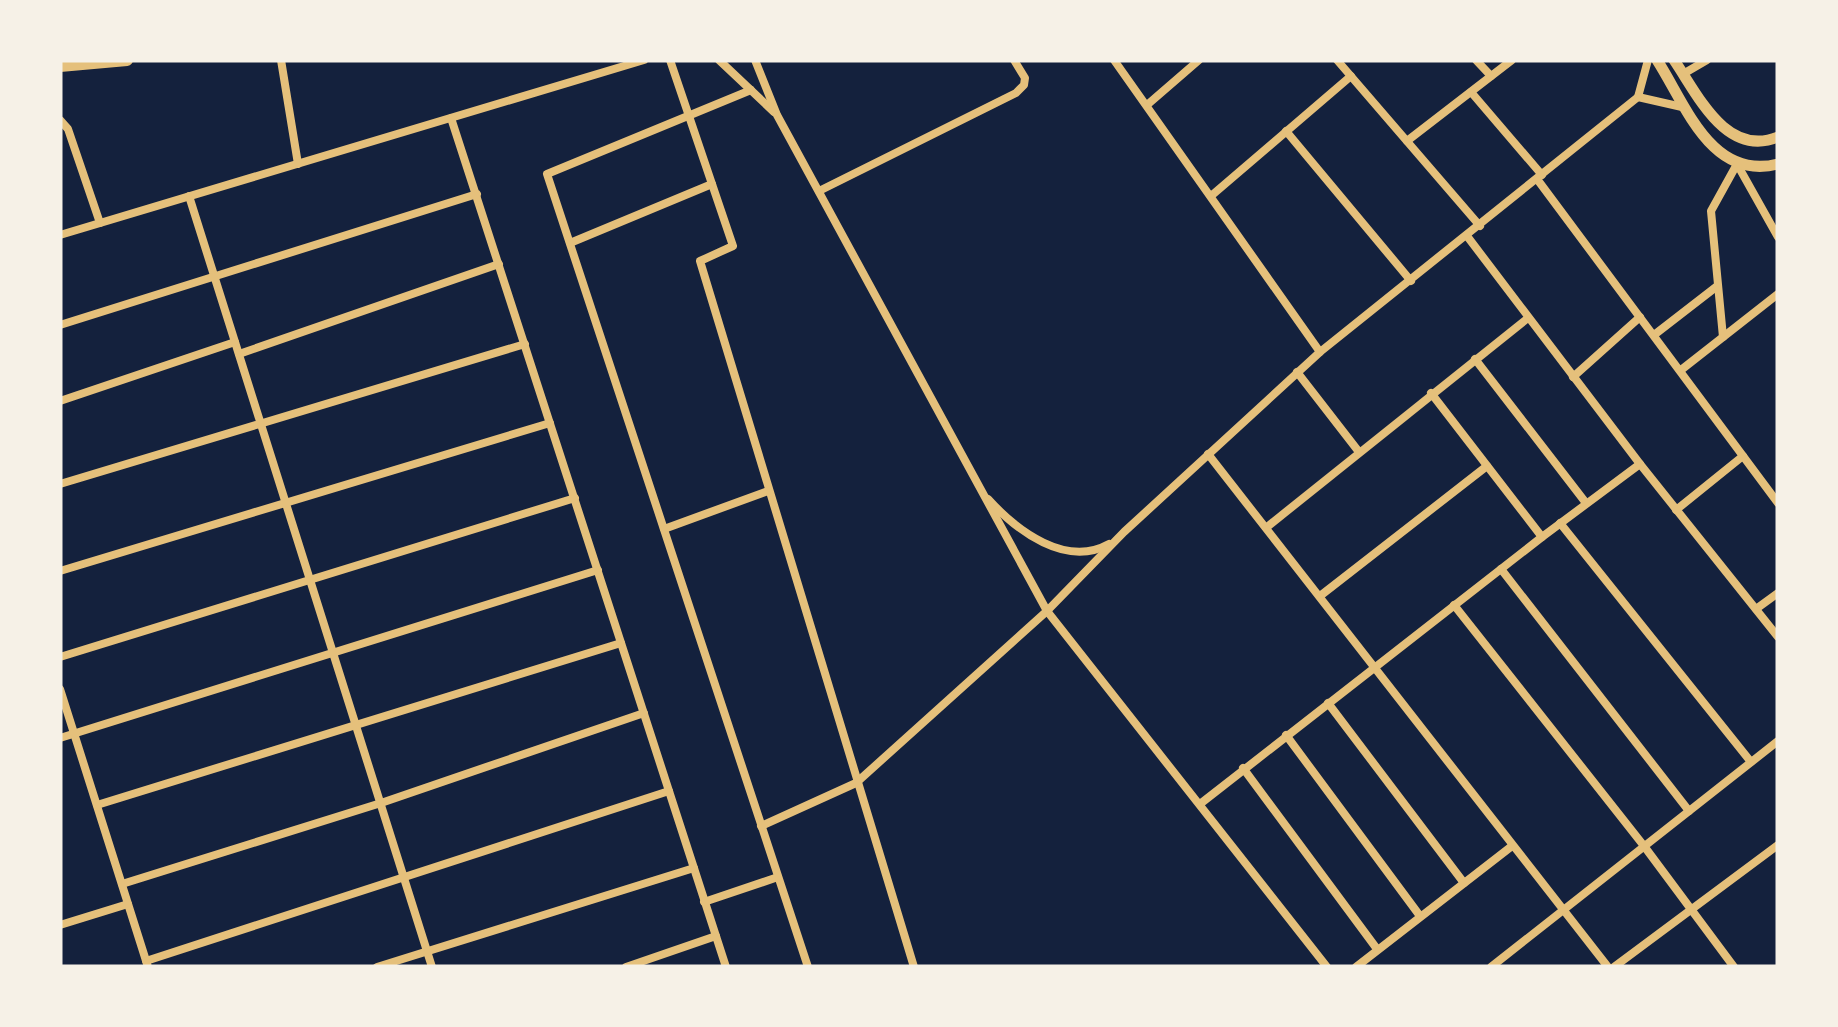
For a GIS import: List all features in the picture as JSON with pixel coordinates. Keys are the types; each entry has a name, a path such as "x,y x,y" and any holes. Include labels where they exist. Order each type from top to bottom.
{"highway":[{"path":"60,66 127,60"}],"main road":[{"path":"1656,60 1712,146 1736,164 1756,168 1778,164"},
{"path":"1674,60 1717,122 1746,141 1778,137"},
{"path":"1736,164 1746,141"}],"street":[{"path":"282,60 298,164"},
{"path":"60,235 644,60"},
{"path":"670,60 733,246 700,261 914,967"},
{"path":"719,60 777,115"},
{"path":"819,191 1016,93 1025,78 1014,60"},
{"path":"1114,60 1320,352"},
{"path":"1147,105 1199,60"},
{"path":"1337,60 1480,226"},
{"path":"1476,60 1491,76"},
{"path":"1407,141 1512,60"},
{"path":"762,826 856,783 1046,611 1124,532 1297,372 1638,97 1648,60"},
{"path":"1684,74 1707,60"},
{"path":"757,61 777,115 1046,611 1327,967"},
{"path":"1211,196 1351,76"},
{"path":"751,90 547,174 808,967"},
{"path":"1471,92 1540,178 1778,504"},
{"path":"1638,97 1686,109"},
{"path":"451,118 726,967"},
{"path":"60,120 68,129 100,223"},
{"path":"1286,131 1410,281"},
{"path":"1736,164 1778,237"},
{"path":"1723,338 1712,210 1736,164"},
{"path":"570,242 712,184"},
{"path":"60,325 476,194"},
{"path":"188,196 432,967"},
{"path":"1467,236 1640,464 1778,637"},
{"path":"239,354 499,264"},
{"path":"1654,335 1716,287"},
{"path":"1681,370 1778,294"},
{"path":"1573,377 1640,317"},
{"path":"1267,527 1528,318"},
{"path":"60,401 235,342"},
{"path":"60,484 525,344"},
{"path":"1474,359 1586,503"},
{"path":"1297,372 1359,452"},
{"path":"1432,394 1542,537"},
{"path":"60,571 550,423"},
{"path":"1208,454 1512,846 1611,967 1778,845"},
{"path":"1676,510 1743,456"},
{"path":"1200,804 1640,464"},
{"path":"1320,596 1487,466"},
{"path":"972,477 1008,518 1073,554 1107,546 1124,532"},
{"path":"664,529 768,492"},
{"path":"60,657 575,498"},
{"path":"1560,523 1751,762"},
{"path":"60,738 598,570"},
{"path":"1501,570 1689,811"},
{"path":"1756,609 1778,593"},
{"path":"1454,605 1734,967"},
{"path":"97,805 621,643"},
{"path":"60,688 147,964 669,790"},
{"path":"1328,703 1464,882"},
{"path":"122,884 382,803 644,713"},
{"path":"1286,736 1420,916"},
{"path":"1491,967 1778,741"},
{"path":"1243,768 1376,949"},
{"path":"1356,967 1512,846"},
{"path":"377,967 694,868"},
{"path":"704,902 778,878"},
{"path":"60,925 128,904"},
{"path":"626,967 716,936"}]}
